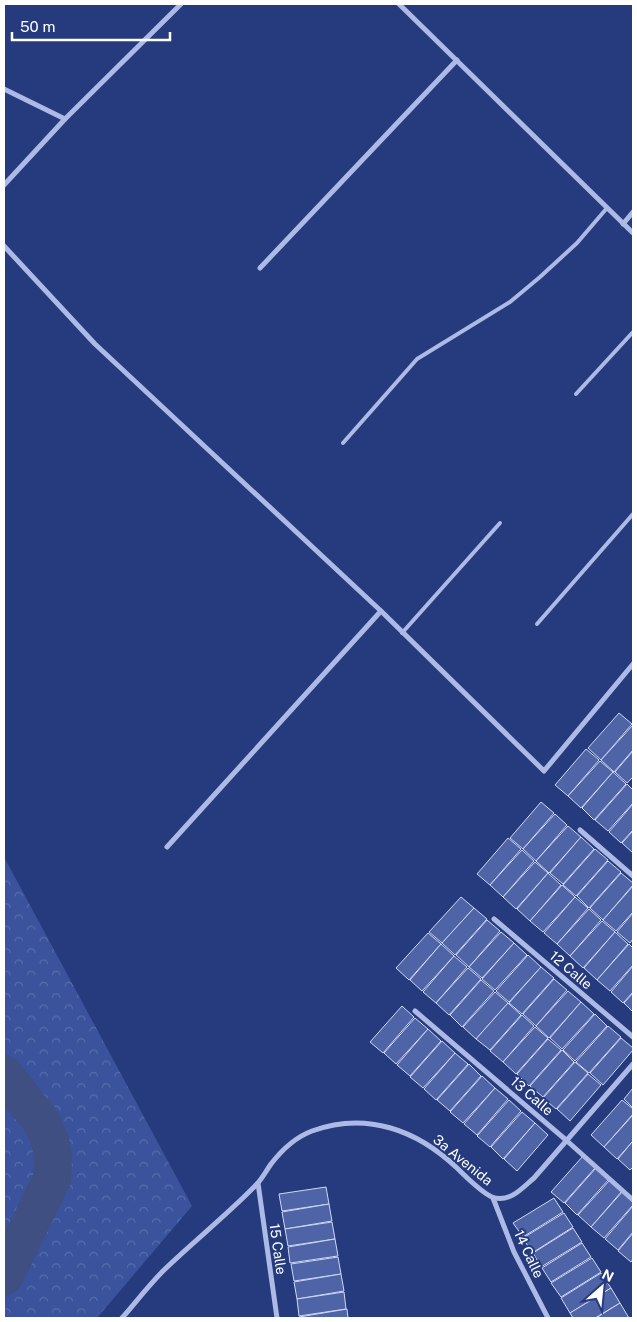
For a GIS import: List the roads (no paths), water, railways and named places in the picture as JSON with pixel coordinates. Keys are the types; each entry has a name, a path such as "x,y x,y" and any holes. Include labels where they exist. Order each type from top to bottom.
{"street":[{"path":"4,185 65,119 181,4"},
{"path":"400,4 633,233"},
{"path":"260,268 456,60"},
{"path":"4,89 65,119"},
{"path":"623,224 633,212"},
{"path":"4,246 95,344 381,612 544,771 633,664"},
{"path":"167,847 381,612"},
{"path":"580,830 633,876"},
{"name":"12 Calle","path":"494,919 633,1037"},
{"name":"13 Calle","path":"415,1010 633,1200"},
{"name":"3a Avenida","path":"122,1318 162,1272 258,1184 272,1162 288,1146 310,1132 331,1126 358,1123 384,1126 409,1134 435,1149 476,1186 493,1198 504,1198 515,1195 534,1178 633,1064"},
{"name":"15 Calle","path":"258,1184 277,1318"},
{"name":"14 Calle","path":"493,1198 514,1252 548,1318"}],"lane":[{"path":"342,442 417,359 510,302 577,242 607,208"},
{"path":"576,394 633,332"},
{"path":"537,624 633,514"},
{"path":"402,633 500,523"}],"waterway":[{"path":"4,1074 40,1119 50,1140 53,1158 52,1179 4,1277"}]}
